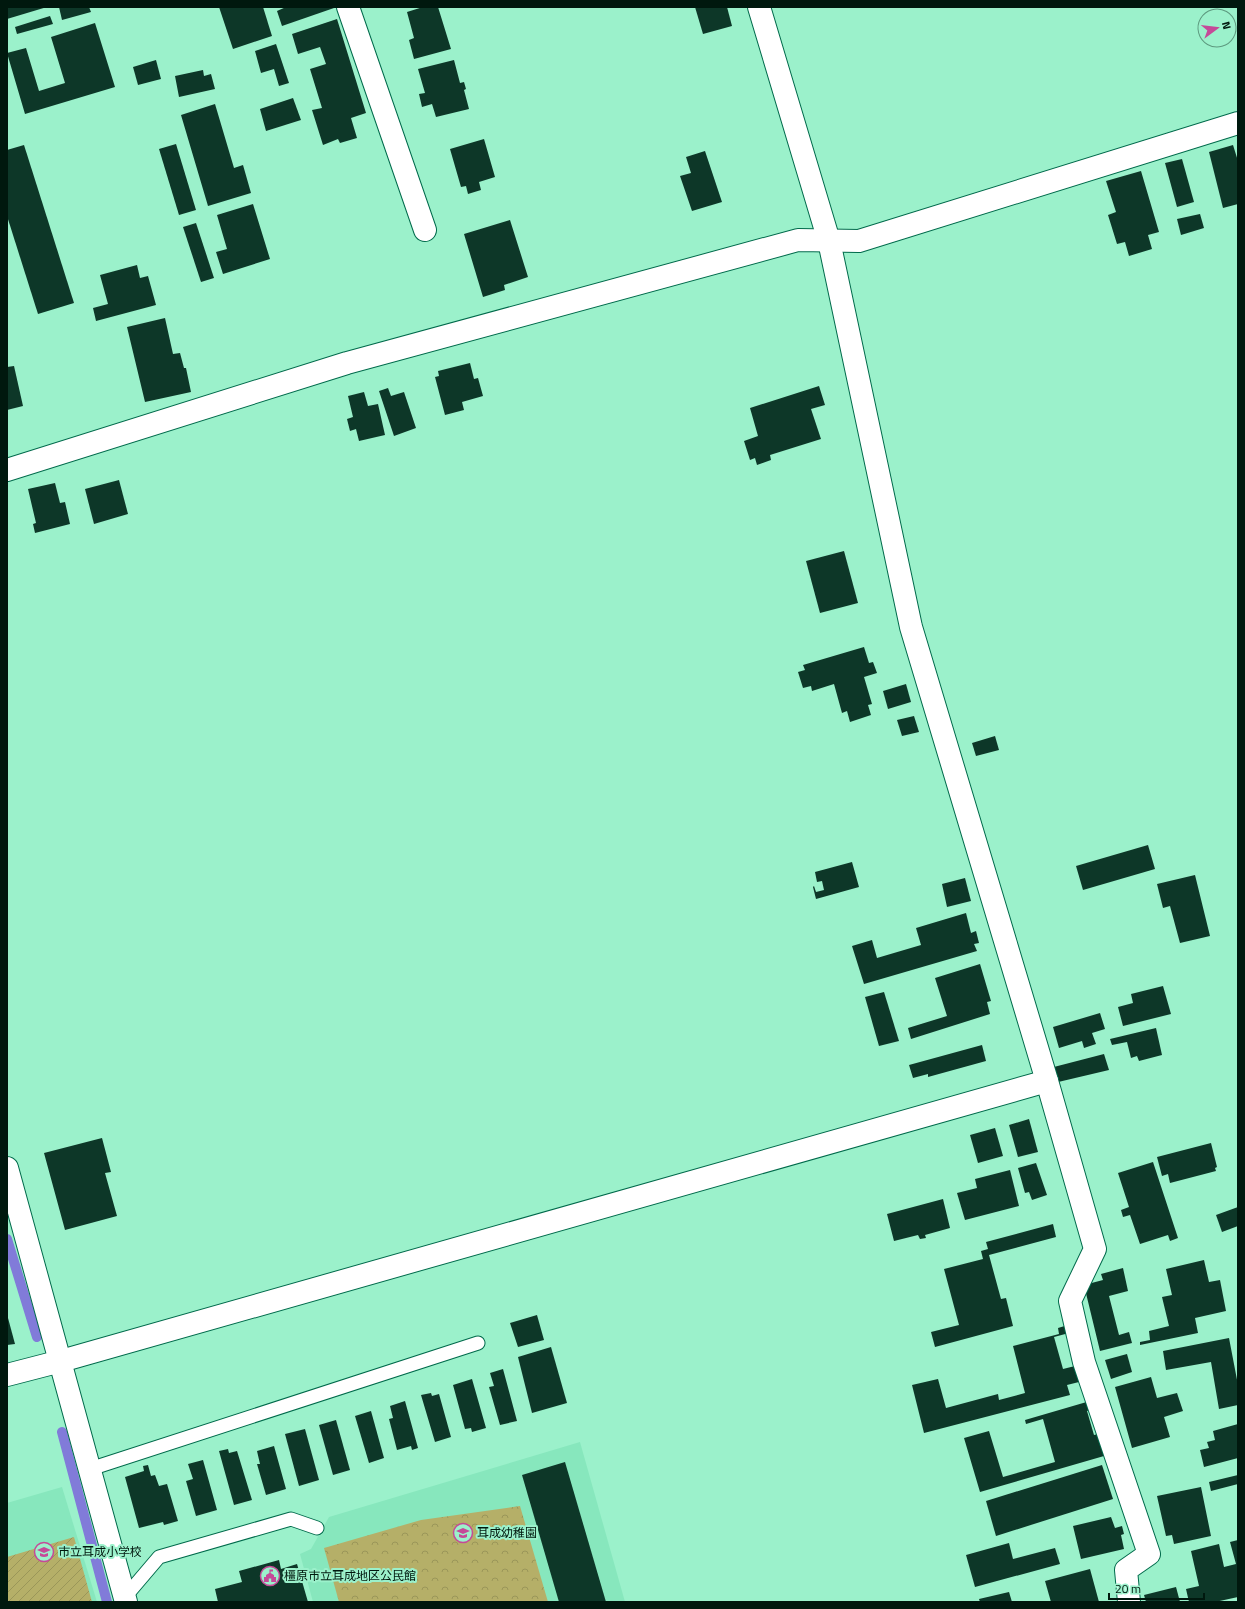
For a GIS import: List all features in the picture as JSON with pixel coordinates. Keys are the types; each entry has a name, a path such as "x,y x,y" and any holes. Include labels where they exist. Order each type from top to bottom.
{"street":[{"path":"348,7 425,230"},
{"path":"758,7 829,241 911,627 1047,1081 1095,1249 1070,1301 1084,1362 1149,1554 1126,1570 1129,1602"},
{"path":"7,470 347,363 798,240 859,241 1238,123"},
{"path":"7,1375 61,1361 1047,1081"},
{"path":"7,1168 126,1600"}],"lane":[{"path":"90,1469 478,1343"},
{"path":"126,1600 159,1557 291,1519 317,1528"}],"shaded area":[{"name":"耳成幼稚園","path":"580,1442 625,1602 313,1602 300,1554 311,1549 329,1517"},
{"name":"市立耳成小学校","path":"62,1487 97,1602 7,1602 7,1503"}],"green space":[{"path":"520,1506 548,1602 339,1602 324,1548 421,1520"},
{"path":"74,1537 92,1602 7,1602 7,1557"}],"building":[{"path":"7,7 47,7 7,19"},
{"path":"59,7 89,7 91,12 62,20"},
{"path":"219,7 263,7 272,36 233,49"},
{"path":"286,7 334,8 282,26 277,11"},
{"path":"423,7 438,7 451,49 414,59 409,40 414,38 407,12"},
{"path":"695,7 727,7 732,26 703,34"},
{"path":"50,16 53,24 17,34 15,27"},
{"path":"337,19 366,113 351,118 357,138 340,143 338,139 323,145 312,110 322,108 310,69 326,64 320,47 298,54 292,34"},
{"path":"95,23 115,87 25,114 7,53 26,48 39,91 65,83 51,37"},
{"path":"276,44 289,83 279,86 274,69 261,73 255,51"},
{"path":"156,60 161,79 138,85 133,67"},
{"path":"454,60 460,83 464,82 466,89 464,90 469,109 436,117 432,104 422,107 419,94 425,93 418,69"},
{"path":"203,70 204,76 211,74 215,89 179,97 175,76"},
{"path":"293,98 301,120 266,131 260,109"},
{"path":"215,104 234,168 243,165 251,193 208,206 181,115"},
{"path":"484,139 495,177 479,182 481,190 468,194 466,186 461,187 450,149"},
{"path":"176,144 196,210 179,215 159,149"},
{"path":"24,145 74,303 38,314 7,216 7,150"},
{"path":"1233,145 1238,161 1238,204 1223,208 1209,152"},
{"path":"705,151 722,202 692,211 680,176 691,173 686,157"},
{"path":"1182,159 1194,202 1177,207 1165,163"},
{"path":"1141,171 1159,232 1148,235 1152,249 1129,256 1125,242 1117,244 1108,215 1116,212 1106,181"},
{"path":"253,204 270,259 223,274 216,252 227,249 217,215"},
{"path":"1200,214 1204,228 1181,235 1177,219"},
{"path":"510,220 528,277 504,285 505,290 483,297 464,234"},
{"path":"196,223 214,278 201,282 183,227"},
{"path":"137,265 140,278 148,276 156,305 96,321 93,308 108,304 100,275"},
{"path":"165,318 173,354 180,353 184,368 186,368 191,392 145,402 127,327"},
{"path":"470,363 474,379 478,378 483,396 462,402 464,410 445,415 435,377 439,376 438,371"},
{"path":"14,366 23,406 7,410 7,367"},
{"path":"819,386 825,405 811,409 821,439 770,455 771,460 757,465 755,458 750,460 744,441 758,436 750,408"},
{"path":"388,388 391,396 404,392 416,428 394,436 379,391"},
{"path":"364,392 368,406 378,404 385,435 359,441 356,429 350,431 347,419 353,417 348,396"},
{"path":"119,480 128,514 94,524 85,489"},
{"path":"55,483 60,503 65,502 70,524 35,533 33,524 36,523 28,489"},
{"path":"844,551 858,603 820,613 806,561"},
{"path":"864,647 869,663 873,662 877,673 864,677 872,704 868,705 871,715 850,722 847,711 842,713 834,684 812,691 811,686 803,688 798,672 805,670 803,665"},
{"path":"906,684 911,702 888,709 883,691"},
{"path":"914,716 919,732 902,736 897,720"},
{"path":"995,736 999,750 976,756 972,743"},
{"path":"1148,845 1155,869 1083,890 1076,866"},
{"path":"852,862 859,887 816,899 813,887 814,886 816,892 824,890 822,881 817,882 815,872"},
{"path":"1195,875 1210,936 1180,943 1170,906 1163,908 1157,884"},
{"path":"965,878 971,901 947,907 942,884"},
{"path":"966,913 971,933 976,931 979,943 974,944 977,951 864,984 852,946 872,940 877,958 921,945 916,928"},
{"path":"980,964 991,1001 987,1002 990,1014 911,1039 908,1028 947,1016 935,978"},
{"path":"1163,986 1171,1014 1123,1026 1118,1007 1133,1003 1131,994"},
{"path":"884,992 899,1041 879,1046 865,997"},
{"path":"1100,1013 1105,1029 1092,1033 1096,1044 1084,1048 1082,1041 1059,1048 1053,1027"},
{"path":"1156,1028 1162,1055 1139,1061 1137,1056 1131,1058 1127,1042 1112,1045 1110,1039"},
{"path":"982,1045 986,1061 928,1077 928,1074 913,1078 909,1065"},
{"path":"1104,1054 1109,1070 1054,1083 1050,1068"},
{"path":"1029,1119 1038,1152 1018,1157 1009,1125"},
{"path":"995,1128 1003,1156 978,1163 970,1135"},
{"path":"102,1138 111,1172 105,1173 117,1216 65,1230 44,1153"},
{"path":"1211,1143 1217,1167 1215,1168 1216,1171 1170,1183 1168,1174 1162,1176 1157,1157"},
{"path":"1153,1162 1178,1238 1170,1241 1168,1235 1140,1244 1130,1215 1123,1217 1121,1210 1129,1207 1118,1173"},
{"path":"1036,1163 1047,1195 1032,1200 1029,1192 1025,1193 1018,1168"},
{"path":"1010,1170 1019,1206 965,1220 957,1193 977,1188 975,1179"},
{"path":"943,1199 950,1228 925,1235 926,1238 920,1239 918,1235 894,1241 887,1214"},
{"path":"1238,1207 1238,1226 1222,1232 1216,1215"},
{"path":"1053,1224 1056,1237 989,1255 1001,1299 1006,1298 1013,1326 935,1347 931,1332 959,1325 944,1269 983,1259 981,1251 988,1249 986,1242"},
{"path":"1204,1260 1209,1282 1220,1280 1226,1311 1195,1318 1198,1333 1140,1345 1140,1342 1150,1340 1149,1331 1169,1326 1162,1297 1172,1295 1166,1269"},
{"path":"1123,1268 1128,1291 1109,1296 1119,1335 1129,1332 1132,1343 1100,1351 1084,1285 1103,1280 1101,1274"},
{"path":"537,1315 544,1340 518,1347 510,1323"},
{"path":"8,1318 15,1344 7,1345 7,1319"},
{"path":"1068,1325 1069,1333 1054,1337 1063,1369 1079,1365 1083,1381 1067,1385 1070,1395 924,1433 912,1385 938,1379 946,1408 998,1394 999,1400 1025,1393 1013,1346 1059,1334 1058,1328"},
{"path":"1229,1338 1238,1385 1238,1405 1219,1409 1211,1362 1166,1370 1163,1351"},
{"path":"551,1347 567,1403 532,1413 518,1357"},
{"path":"1127,1354 1132,1372 1111,1379 1105,1360"},
{"path":"503,1369 517,1421 500,1425 489,1387 494,1386 490,1373"},
{"path":"1151,1377 1157,1398 1177,1393 1183,1411 1164,1417 1170,1437 1132,1448 1115,1387"},
{"path":"472,1379 486,1428 472,1432 471,1428 465,1429 453,1385"},
{"path":"431,1393 432,1396 439,1394 451,1437 435,1442 421,1395"},
{"path":"405,1401 418,1448 412,1450 411,1446 397,1450 389,1419 393,1418 390,1406"},
{"path":"1090,1401 1093,1409 1087,1411 1094,1435 1098,1434 1104,1456 980,1492 964,1438 989,1431 1003,1477 1055,1462 1043,1419 1026,1424 1025,1420"},
{"path":"371,1411 384,1458 369,1463 355,1416"},
{"path":"336,1420 350,1470 333,1475 319,1425"},
{"path":"1238,1424 1238,1458 1204,1467 1200,1450 1209,1448 1207,1442 1215,1440 1213,1431"},
{"path":"305,1429 319,1480 299,1486 285,1434"},
{"path":"274,1446 286,1489 266,1495 257,1464 260,1464 257,1451"},
{"path":"228,1449 229,1453 237,1451 252,1500 234,1505 219,1451"},
{"path":"203,1460 217,1510 196,1516 186,1481 193,1479 188,1464"},
{"path":"565,1462 606,1602 559,1602 522,1475"},
{"path":"148,1465 151,1476 155,1475 159,1486 167,1484 178,1521 164,1525 163,1522 139,1528 125,1477 144,1471 143,1466"},
{"path":"1102,1465 1113,1499 996,1536 986,1501"},
{"path":"1238,1475 1238,1484 1211,1491 1209,1482"},
{"path":"1201,1487 1211,1536 1174,1544 1172,1535 1166,1536 1157,1496"},
{"path":"1111,1517 1115,1528 1122,1526 1124,1534 1121,1535 1124,1549 1081,1559 1073,1526"},
{"path":"1238,1540 1238,1597 1215,1602 1189,1602 1186,1589 1199,1586 1191,1551 1219,1544 1224,1567 1236,1564 1230,1542"},
{"path":"1009,1543 1013,1559 1055,1548 1060,1564 975,1587 966,1555"},
{"name":"橿原市立耳成地区公民館","path":"279,1560 281,1569 297,1564 308,1602 218,1602 215,1589 242,1582 239,1571"},
{"path":"1090,1569 1099,1602 1051,1602 1045,1581"},
{"path":"1176,1587 1180,1602 1146,1602 1144,1595"},
{"path":"1009,1592 1012,1602 980,1602 979,1599"}],"waterway":[{"path":"7,1239 37,1337"},
{"path":"62,1432 107,1602"}],"place":[{"name":"耳成幼稚園","path":"463,1533"},
{"name":"市立耳成小学校","path":"44,1552"},
{"name":"橿原市立耳成地区公民館","path":"270,1576"}]}
